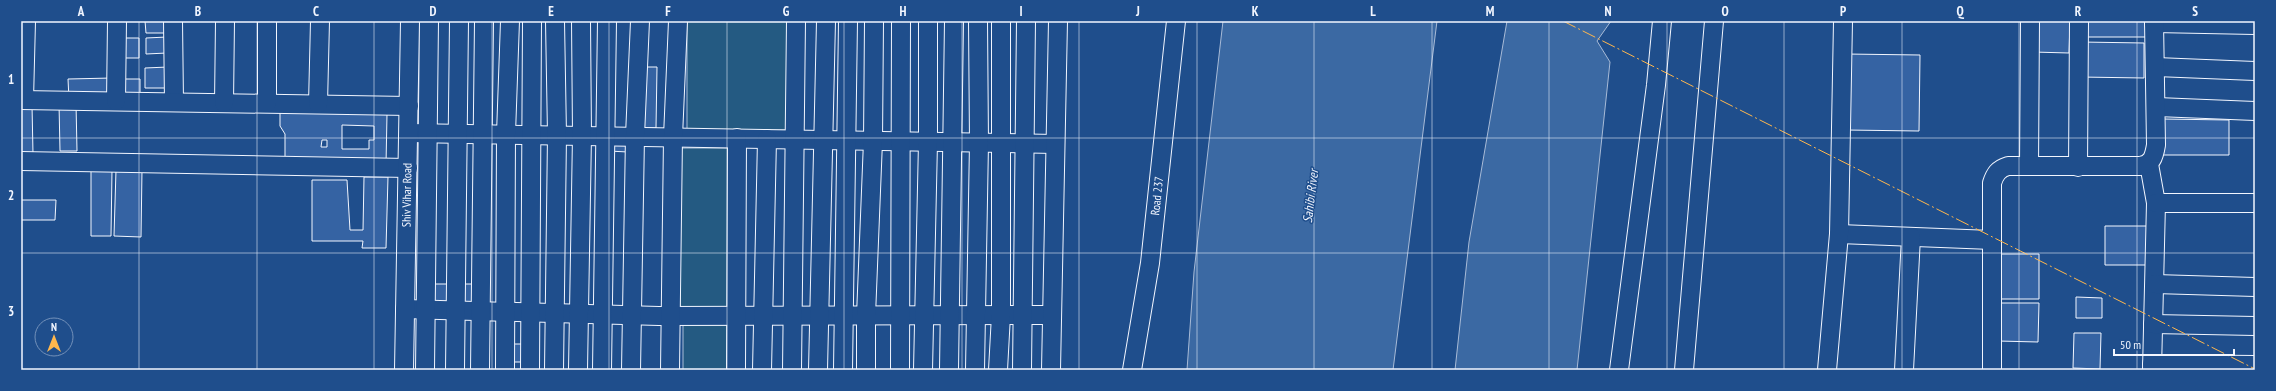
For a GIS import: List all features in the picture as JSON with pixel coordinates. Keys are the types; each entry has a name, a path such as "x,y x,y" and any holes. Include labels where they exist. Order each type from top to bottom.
{"street":[{"path":"26,21 22,100 409,106"},
{"path":"116,101 117,21"},
{"path":"174,21 174,102"},
{"path":"224,103 225,21"},
{"path":"267,21 267,104"},
{"path":"318,104 320,21"},
{"name":"Shiv Vihar Road","path":"404,370 410,21"},
{"path":"425,370 427,310 427,133 429,21"},
{"path":"455,370 454,311 459,21"},
{"path":"480,370 484,21"},
{"path":"505,370 506,134 510,21"},
{"path":"530,370 532,21"},
{"path":"554,370 557,135 555,21"},
{"path":"578,370 582,135 581,21"},
{"path":"602,370 607,21"},
{"path":"631,370 635,136 640,21"},
{"path":"670,370 673,137 678,21"},
{"path":"792,370 794,316 796,21"},
{"path":"818,370 822,140 826,21"},
{"path":"843,370 848,21"},
{"path":"866,370 866,316 873,141 874,21"},
{"path":"900,370 902,141 901,21"},
{"path":"923,370 923,315 928,142 928,21"},
{"path":"950,370 954,21"},
{"path":"975,370 979,143 978,21"},
{"path":"998,370 1000,315 1001,21"},
{"path":"1022,370 1026,21"},
{"path":"1051,370 1058,21"},
{"name":"Road 237","path":"1132,370 1150,263 1176,21"},
{"path":"1619,370 1656,85 1662,21"},
{"path":"1684,370 1714,21"},
{"path":"1827,370 1839,234 1843,21"},
{"path":"2029,166 2030,21"},
{"path":"2078,167 2079,21"},
{"path":"1992,370 1992,183 1994,176 2003,168 2029,166 2140,166 2149,164 2153,160 2156,146 2157,107 2154,22 2255,25"},
{"path":"2156,67 2255,71"},
{"path":"2157,107 2255,110"},
{"path":"409,133 1055,144"},
{"path":"736,370 737,138"},
{"path":"762,370 762,316 768,138"},
{"path":"21,161 408,168"},
{"path":"2149,164 2156,203 2152,367 2255,365"},
{"path":"2156,203 2255,203"},
{"path":"1839,234 1992,240"},
{"path":"1904,370 1911,236"},
{"path":"2155,284 2255,287"},
{"path":"405,309 633,316 1052,315"},
{"path":"2153,324 2255,326"}],"shaded area":[{"path":"687,21 788,21 787,130 687,130"},
{"path":"681,148 730,148 729,311 680,311"},
{"path":"683,325 732,325 732,370 683,370"}],"water":[{"name":"Sahibi River","path":"1223,21 1437,21 1393,370 1187,370 1194,272"},
{"path":"1507,21 1611,21 1597,41 1610,62 1577,370 1455,370 1469,242"}],"building":[{"path":"145,21 166,21 166,33 146,33"},
{"path":"2033,21 2070,21 2069,53 2033,52"},
{"path":"2081,21 2150,21 2150,37 2081,37"},
{"path":"167,37 167,53 146,54 146,38"},
{"path":"120,38 139,38 139,58 120,58"},
{"path":"2081,42 2144,43 2144,78 2080,77"},
{"path":"1846,54 1920,55 1919,131 1846,130"},
{"path":"168,67 168,88 145,88 145,68"},
{"path":"638,67 657,67 656,128 637,128"},
{"path":"112,78 112,99 69,100 68,79"},
{"path":"120,79 140,79 140,101 120,101"},
{"path":"76,103 77,151 60,151 59,104"},
{"path":"32,105 33,154 21,155 21,106"},
{"path":"280,112 387,114 386,165 285,157 285,134 280,126","holes":["342,125 374,126 374,140 369,140 369,149 342,149","322,140 327,140 327,147 321,147"]},
{"path":"2163,119 2229,120 2229,155 2163,155"},
{"path":"609,140 629,140 628,152 608,151"},
{"path":"91,170 112,170 111,236 91,236"},
{"path":"116,170 142,170 141,237 114,236"},
{"path":"364,177 388,177 386,248 362,248 363,241 312,241 312,180 347,180 350,230 363,230"},
{"path":"21,200 56,200 55,220 21,220"},
{"path":"2105,226 2152,226 2152,265 2105,265"},
{"path":"2001,254 2039,254 2039,299 2000,299"},
{"path":"432,284 451,284 451,303 432,303"},
{"path":"458,284 475,284 475,303 458,303"},
{"path":"2076,297 2102,298 2102,318 2076,318"},
{"path":"1998,303 2039,303 2038,342 1998,341"},
{"path":"2074,333 2101,333 2100,369 2073,368"},
{"path":"506,344 525,344 525,362 505,362"}],"power":[{"path":"1563,21 2255,369"}]}
